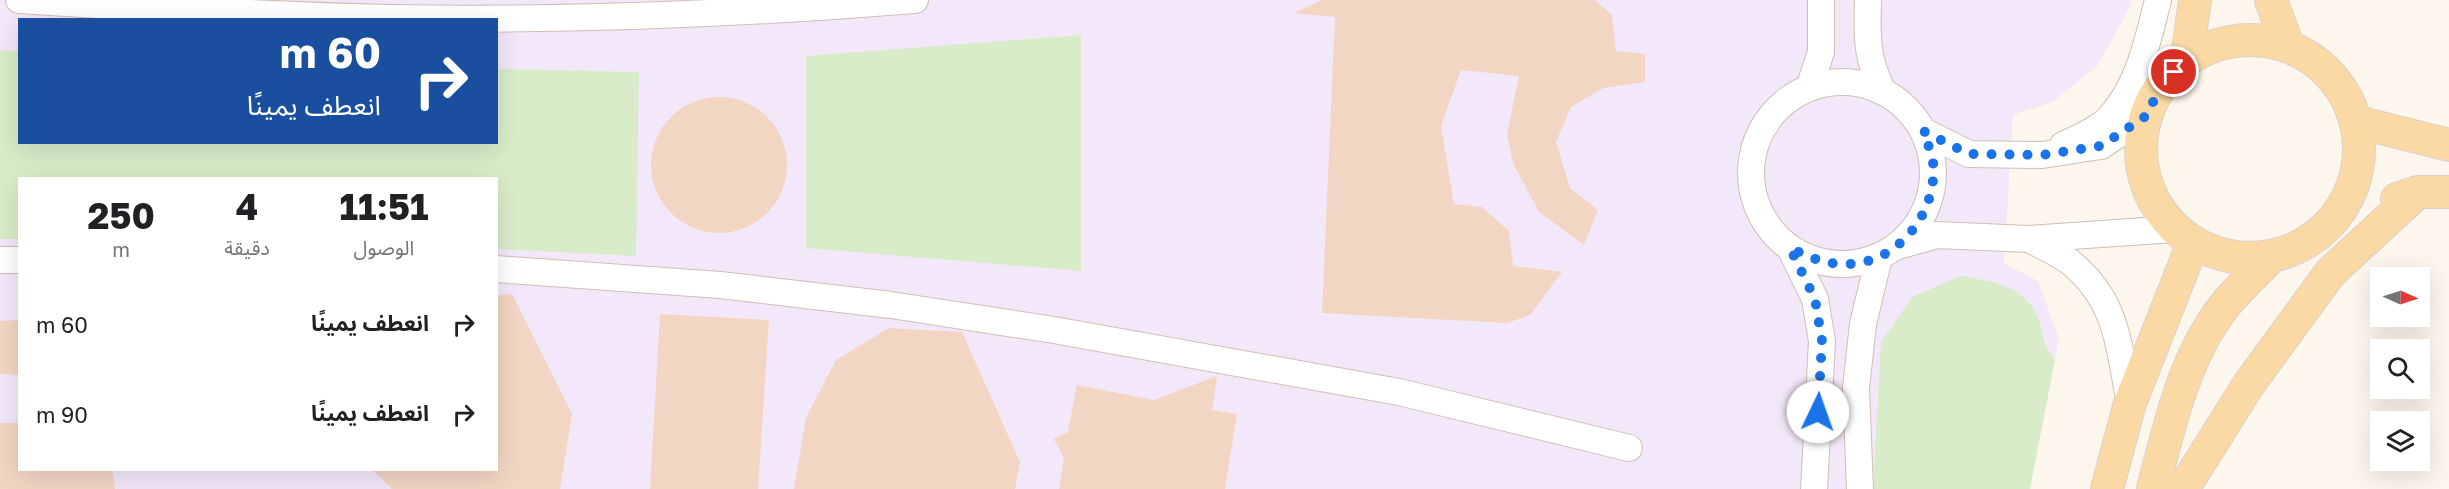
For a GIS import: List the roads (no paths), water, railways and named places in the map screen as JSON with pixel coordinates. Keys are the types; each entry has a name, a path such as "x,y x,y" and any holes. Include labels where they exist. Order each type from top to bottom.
{"main road":[{"path":"2187,59 2195,0"},
{"path":"2271,0 2288,46"},
{"path":"2332,224 2351,193 2360,158 2357,122 2343,90 2319,63 2288,46 2254,39 2219,44 2187,59 2162,84 2146,116 2141,146 2144,176 2155,205 2184,236 2202,249 2235,259 2270,258 2304,246 2332,224 2418,192 2449,192"},
{"path":"2357,122 2449,145"},
{"path":"2183,489 2249,384 2330,273 2418,192"},
{"path":"2107,489 2130,403 2184,236"},
{"path":"2153,489 2171,421 2197,351 2225,306 2270,258"}],"street":[{"path":"19,0 389,18 525,18 686,15 915,0"},
{"path":"1810,85 1821,52 1821,0"},
{"path":"1868,0 1867,41 1872,70 1883,92"},
{"path":"2042,155 2079,138 2110,118 2128,91 2144,54 2158,0"},
{"path":"1860,489 1856,388 1863,324 1888,252 1919,223 1931,193 1933,162 1923,131 1906,108 1883,92 1858,83 1810,85 1782,105 1764,127 1754,152 1752,179 1757,206 1770,230 1790,248 1818,261 1849,264 1888,252 1937,235 2029,239 2184,236"},
{"path":"1923,131 1969,154 2042,155 2101,146 2146,116"},
{"path":"2029,239 2069,261 2097,288 2112,317 2130,403"},
{"path":"1790,248 1815,299 1822,341 1814,489"},
{"path":"0,261 18,260"},
{"path":"498,269 731,287 891,305 1031,326 1399,392 1629,448"}]}
